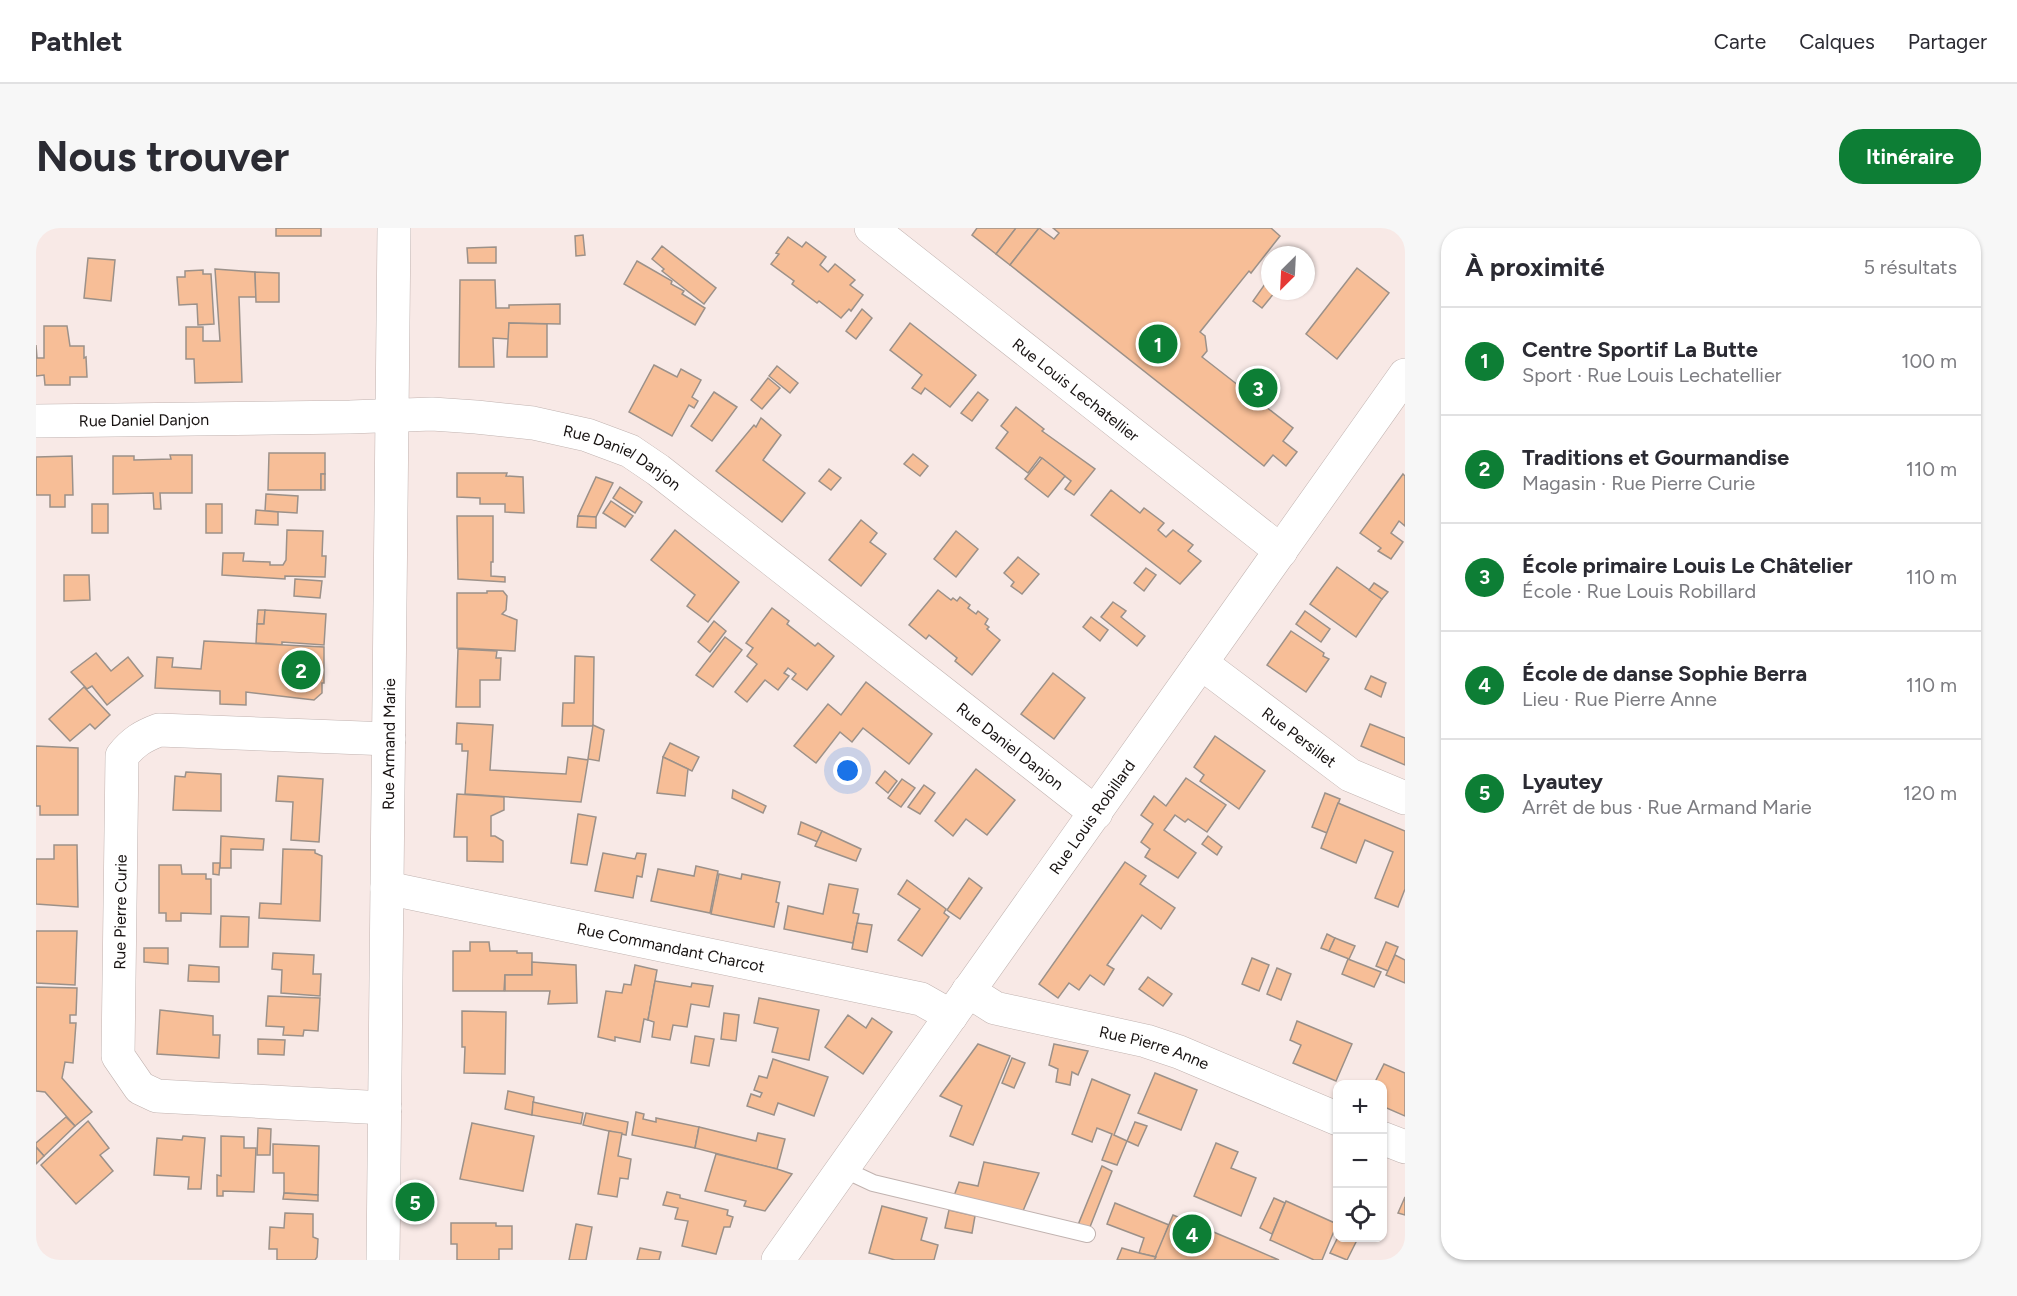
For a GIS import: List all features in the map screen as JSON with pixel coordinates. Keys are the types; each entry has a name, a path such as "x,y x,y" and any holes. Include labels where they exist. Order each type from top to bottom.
{"street":[{"name":"Rue Armand Marie","path":"383,1260 394,228"},
{"name":"Rue Louis Lechatellier","path":"871,228 1281,551"},
{"name":"Rue Louis Robillard","path":"778,1260 1405,375"},
{"name":"Rue Daniel Danjon","path":"36,421 432,414 533,423 587,435 630,451 658,470 1096,813"},
{"name":"Rue Persillet","path":"1201,663 1350,775 1405,798"},
{"name":"Rue Pierre Curie","path":"385,1108 157,1096 140,1088 118,1056 122,756 130,745 142,736 159,730 389,739"},
{"name":"Rue Commandant Charcot","path":"387,888 921,999 960,1004"},
{"name":"Rue Pierre Anne","path":"960,1004 995,1008 1146,1041 1179,1052 1333,1117"},
{"path":"1387,1140 1405,1147"}],"lane":[{"path":"843,1169 873,1184 1087,1234"}],"building":[{"path":"276,228 321,228 321,236 276,236"},
{"path":"977,228 1016,228 996,254 972,235"},
{"path":"1016,228 1039,228 1010,265 996,254"},
{"path":"1039,228 1054,239 1059,233 1053,228 1271,228 1280,236 1272,246 1261,246 1261,260 1251,273 1249,271 1200,332 1205,336 1207,351 1202,357 1293,428 1283,441 1297,452 1286,466 1273,455 1264,466 1010,265"},
{"path":"583,235 585,255 576,256 575,236"},
{"path":"788,237 802,247 806,242 826,257 820,265 828,272 835,264 855,280 850,285 863,295 851,311 849,309 841,318 792,284 794,281 771,264"},
{"path":"662,246 716,288 704,304 662,271 664,269 652,259"},
{"path":"496,247 496,263 468,263 467,248"},
{"path":"88,258 115,260 111,301 84,298"},
{"path":"637,261 672,281 671,284 684,291 682,294 705,308 695,325 624,284"},
{"path":"1357,268 1389,293 1337,359 1306,334"},
{"path":"215,269 255,272 256,297 239,297 242,382 195,383 194,359 186,359 186,327 203,327 203,341 220,341"},
{"path":"203,270 203,274 211,274 214,324 198,325 197,304 179,305 177,277 185,277 185,271"},
{"path":"255,272 279,273 279,302 256,302"},
{"path":"460,280 495,280 496,308 509,308 509,305 560,304 560,324 509,323 509,339 493,338 494,367 459,367"},
{"path":"1261,290 1261,300 1268,300 1262,308 1253,301"},
{"path":"862,309 872,318 856,339 846,331"},
{"path":"509,323 547,324 547,357 507,357"},
{"path":"910,323 976,375 950,407 925,388 921,394 912,388 922,375 890,350"},
{"path":"44,326 67,326 70,346 84,346 87,377 70,377 70,385 45,385 44,375 36,376 36,345 37,358 44,358"},
{"path":"654,365 677,377 681,369 701,380 692,397 698,401 694,408 689,405 672,436 629,412"},
{"path":"777,366 798,383 790,393 769,376"},
{"path":"768,378 780,388 762,409 751,400"},
{"path":"714,392 737,407 712,441 691,426"},
{"path":"978,392 988,400 972,421 961,413"},
{"path":"1016,407 1044,429 1042,431 1095,469 1074,495 1065,489 1071,481 1040,457 1028,473 996,448 1008,432 1001,426"},
{"path":"761,418 781,435 763,460 805,493 782,522 716,471 754,425 756,427"},
{"path":"269,453 325,453 325,474 321,474 321,490 268,490"},
{"path":"913,454 928,466 920,476 904,464"},
{"path":"170,455 192,455 192,493 160,493 161,509 154,509 153,493 113,494 113,456 134,456 134,460 171,459"},
{"path":"72,456 73,495 65,495 65,507 50,507 50,495 36,495 36,457"},
{"path":"1042,458 1065,476 1048,497 1025,479"},
{"path":"829,469 841,478 831,490 819,481"},
{"path":"457,473 507,473 506,476 523,477 524,513 505,512 505,504 480,504 480,498 457,497"},
{"path":"321,474 325,474 325,490 321,490"},
{"path":"1403,474 1405,476 1405,526 1399,521 1391,533 1403,542 1391,559 1378,551 1381,548 1360,533"},
{"path":"596,477 613,483 596,517 578,516"},
{"path":"620,487 642,502 635,513 613,498"},
{"path":"1111,490 1140,513 1144,508 1164,523 1158,530 1166,537 1173,530 1193,545 1188,551 1201,561 1180,584 1091,515"},
{"path":"266,494 298,496 297,513 265,511"},
{"path":"611,501 633,516 625,527 603,513"},
{"path":"92,504 108,504 108,533 92,533"},
{"path":"206,504 222,504 222,533 206,533"},
{"path":"256,510 278,512 278,525 255,524"},
{"path":"457,516 493,516 491,576 505,577 505,582 458,579"},
{"path":"578,516 596,517 596,528 577,527"},
{"path":"861,520 877,533 870,542 886,554 861,586 829,560"},
{"path":"287,530 323,531 322,556 326,556 325,577 285,576 285,579 222,575 223,553 244,553 243,561 283,565 286,560"},
{"path":"675,530 739,582 708,622 687,606 695,595 651,560"},
{"path":"956,531 978,549 956,577 934,559"},
{"path":"1018,557 1039,574 1022,594 1011,586 1014,582 1004,573"},
{"path":"1337,567 1382,599 1356,637 1310,604"},
{"path":"1146,568 1156,575 1144,591 1134,583"},
{"path":"64,575 89,575 90,600 64,601"},
{"path":"295,579 322,581 320,598 294,596"},
{"path":"1374,583 1388,592 1382,599 1369,590"},
{"path":"938,590 951,600 953,598 957,601 960,597 970,605 968,608 976,614 978,611 988,619 985,624 989,627 987,629 1000,640 972,675 955,661 957,658 929,635 926,639 909,625"},
{"path":"487,591 503,591 507,596 506,610 502,614 517,620 515,651 457,648 457,593 487,593"},
{"path":"1113,602 1126,611 1121,617 1145,636 1137,646 1101,617"},
{"path":"772,608 789,621 787,624 815,646 818,643 834,656 807,690 792,679 796,674 788,668 784,673 789,676 778,690 765,680 747,702 735,692 757,664 747,656 753,648 746,643"},
{"path":"258,610 265,610 264,624 257,624"},
{"path":"265,610 326,614 324,645 256,643 257,624 264,624"},
{"path":"1305,611 1330,629 1321,642 1296,624"},
{"path":"1091,617 1108,630 1100,641 1083,627"},
{"path":"714,621 726,631 710,652 698,642"},
{"path":"1291,631 1324,653 1323,656 1329,659 1306,692 1267,665"},
{"path":"725,637 742,650 713,687 696,675"},
{"path":"204,641 324,647 322,693 314,700 246,692 246,705 220,704 220,691 155,688 157,657 173,658 172,667 201,669"},
{"path":"458,649 497,651 496,658 501,658 500,680 480,680 480,707 456,707"},
{"path":"96,653 111,671 128,657 143,676 107,705 92,686 87,689 71,672"},
{"path":"575,656 594,657 593,726 562,726 563,703 574,703"},
{"path":"1053,673 1085,698 1054,739 1021,714"},
{"path":"1371,676 1386,683 1381,697 1365,689"},
{"path":"866,682 932,734 909,764 863,728 852,742 840,732 816,763 794,746 828,704 841,715"},
{"path":"84,687 110,715 95,729 90,724 70,741 49,719"},
{"path":"457,723 493,725 490,770 566,774 568,757 588,760 581,802 465,794 468,751 462,751 462,744 456,744"},
{"path":"1370,724 1405,738 1405,765 1361,746"},
{"path":"593,725 604,730 599,761 588,759"},
{"path":"1215,736 1265,771 1239,809 1200,781 1204,775 1194,767"},
{"path":"670,743 699,757 692,771 663,757"},
{"path":"36,746 78,748 78,815 40,815 40,806 36,806"},
{"path":"663,757 688,769 685,796 657,793"},
{"path":"976,769 1015,800 987,835 966,819 953,836 935,821"},
{"path":"885,771 897,781 888,793 876,783"},
{"path":"186,772 221,774 221,811 173,810 175,776 185,777"},
{"path":"278,776 323,779 319,842 291,840 293,802 276,801"},
{"path":"1186,778 1226,805 1207,832 1188,819 1185,822 1175,815 1164,830 1196,853 1178,878 1145,857 1150,849 1141,842 1153,824 1141,815 1154,796 1166,806"},
{"path":"902,779 915,788 901,807 888,798"},
{"path":"924,785 935,793 920,814 908,807"},
{"path":"733,790 766,806 763,813 732,798"},
{"path":"1325,793 1340,799 1327,833 1312,827"},
{"path":"457,794 504,797 504,810 491,816 491,836 503,841 503,862 467,861 467,837 454,837"},
{"path":"1338,803 1405,831 1405,889 1398,907 1375,898 1393,852 1365,840 1356,863 1321,848"},
{"path":"578,814 596,817 587,865 571,863"},
{"path":"801,822 822,831 818,842 798,834"},
{"path":"822,831 861,849 856,861 815,846"},
{"path":"221,836 264,839 263,850 231,849 231,868 220,868"},
{"path":"1208,836 1222,847 1217,855 1202,844"},
{"path":"54,845 77,845 78,907 36,904 36,859 54,859"},
{"path":"283,849 315,850 315,853 322,856 320,921 259,918 260,903 281,904"},
{"path":"603,853 635,859 637,853 646,854 642,877 637,876 633,898 595,891"},
{"path":"1125,862 1146,876 1140,884 1175,908 1161,929 1142,915 1107,965 1114,969 1104,985 1090,975 1079,990 1069,983 1058,998 1039,984"},
{"path":"213,863 220,863 219,875 213,874"},
{"path":"159,865 181,865 182,874 206,874 206,879 211,879 211,914 181,913 181,921 166,921 166,913 159,913"},
{"path":"696,866 718,871 710,913 651,901 658,869 694,876"},
{"path":"719,874 741,879 742,874 780,882 774,927 711,914"},
{"path":"969,878 982,888 960,919 947,910"},
{"path":"907,880 946,909 944,913 949,917 922,956 898,940 920,909 898,894"},
{"path":"829,884 858,889 853,913 859,914 853,943 784,929 788,906 823,914"},
{"path":"221,916 249,917 248,947 220,947"},
{"path":"857,923 872,925 867,952 852,949"},
{"path":"36,931 77,931 75,985 36,983"},
{"path":"1327,934 1335,938 1329,951 1321,948"},
{"path":"1335,938 1355,946 1349,959 1329,951"},
{"path":"470,942 489,942 490,951 532,953 532,975 505,975 504,991 453,991 453,951 470,951"},
{"path":"1386,942 1398,947 1388,971 1376,966"},
{"path":"144,948 168,948 168,964 144,962"},
{"path":"273,953 314,955 313,974 321,974 320,996 281,993 282,970 272,969"},
{"path":"1395,955 1405,960 1405,983 1386,975"},
{"path":"1252,958 1269,965 1259,991 1242,984"},
{"path":"1348,959 1381,972 1374,987 1342,974"},
{"path":"532,962 576,965 577,1003 548,1004 550,991 505,991 505,975 532,975"},
{"path":"189,965 219,967 219,982 188,981"},
{"path":"635,965 657,970 648,1020 644,1019 640,1042 615,1037 615,1041 598,1037 606,991 622,993 624,984 631,985"},
{"path":"1277,968 1291,974 1281,1000 1267,994"},
{"path":"1148,977 1172,994 1163,1006 1139,989"},
{"path":"655,981 691,987 692,983 713,986 709,1007 691,1004 687,1027 673,1025 670,1040 652,1037 654,1022 648,1020"},
{"path":"36,987 77,988 76,1015 70,1015 70,1023 76,1023 73,1063 65,1062 62,1078 92,1112 75,1126 45,1092 36,1091"},
{"path":"268,996 320,998 318,1031 304,1030 303,1036 283,1035 284,1027 266,1026"},
{"path":"759,998 819,1010 809,1060 772,1052 778,1028 754,1023"},
{"path":"160,1010 213,1016 213,1035 220,1035 219,1058 157,1054"},
{"path":"462,1011 506,1012 505,1074 464,1073 465,1047 462,1047"},
{"path":"724,1013 739,1015 736,1041 721,1039"},
{"path":"848,1015 866,1028 872,1018 892,1032 863,1074 825,1047"},
{"path":"1297,1021 1352,1044 1336,1080 1334,1080 1293,1063 1301,1045 1290,1040"},
{"path":"695,1036 714,1039 709,1066 691,1063"},
{"path":"258,1039 285,1040 284,1055 258,1054"},
{"path":"978,1044 1010,1056 973,1145 950,1136 962,1106 940,1096"},
{"path":"1054,1044 1088,1051 1078,1075 1072,1072 1070,1085 1056,1082 1058,1069 1049,1065"},
{"path":"1012,1058 1025,1063 1014,1088 1002,1083"},
{"path":"773,1059 828,1077 814,1116 778,1103 774,1115 747,1106 751,1094 760,1097 762,1093 754,1090 759,1076 767,1078"},
{"path":"1384,1064 1405,1073 1405,1116 1387,1108 1387,1080 1376,1080"},
{"path":"1155,1073 1197,1090 1181,1130 1138,1113"},
{"path":"1092,1079 1130,1095 1114,1135 1127,1141 1117,1165 1102,1160 1112,1134 1097,1128 1092,1142 1072,1134"},
{"path":"508,1091 534,1097 532,1115 505,1109"},
{"path":"533,1102 583,1113 581,1124 532,1115"},
{"path":"636,1112 644,1114 643,1119 656,1122 656,1118 699,1127 695,1148 632,1135"},
{"path":"586,1113 628,1122 626,1135 583,1125"},
{"path":"66,1117 75,1126 44,1156 36,1147 36,1143"},
{"path":"88,1121 109,1148 100,1155 113,1171 76,1204 41,1165"},
{"path":"1135,1122 1147,1126 1138,1146 1127,1141"},
{"path":"472,1123 534,1136 523,1191 460,1179"},
{"path":"699,1127 756,1141 758,1133 785,1139 777,1169 695,1148"},
{"path":"258,1128 271,1129 270,1155 257,1155"},
{"path":"609,1131 622,1133 618,1156 631,1159 628,1179 620,1178 617,1197 598,1194"},
{"path":"183,1136 205,1138 201,1189 188,1189 189,1177 154,1175 157,1138 182,1140"},
{"path":"221,1136 244,1137 244,1148 256,1148 254,1192 223,1191 223,1196 217,1196 217,1175 221,1176"},
{"path":"1216,1143 1238,1152 1231,1168 1256,1178 1241,1216 1194,1196"},
{"path":"273,1144 319,1146 318,1195 284,1193 284,1173 273,1173"},
{"path":"36,1147 44,1156 36,1164"},
{"path":"716,1154 792,1174 765,1211 744,1206 746,1201 705,1191"},
{"path":"984,1162 1039,1173 1023,1211 954,1196 959,1182 978,1186"},
{"path":"1102,1166 1112,1171 1090,1227 1078,1225"},
{"path":"667,1192 680,1195 680,1198 728,1210 727,1215 733,1217 730,1227 724,1227 716,1254 682,1246 688,1221 675,1219 678,1208 663,1205"},
{"path":"284,1193 318,1195 318,1201 283,1199"},
{"path":"1405,1197 1405,1215 1398,1213"},
{"path":"1274,1198 1285,1203 1272,1234 1260,1228"},
{"path":"1286,1201 1333,1222 1333,1234 1322,1260 1314,1260 1270,1240"},
{"path":"1115,1203 1169,1225 1156,1257 1139,1253 1144,1238 1107,1224"},
{"path":"882,1206 927,1218 921,1240 938,1245 934,1260 895,1260 869,1253"},
{"path":"949,1210 975,1216 972,1233 945,1228"},
{"path":"285,1213 313,1214 313,1237 318,1239 315,1260 277,1260 277,1249 269,1249 270,1227 284,1228"},
{"path":"1173,1215 1242,1244 1279,1260 1154,1260"},
{"path":"451,1223 496,1223 496,1226 512,1226 512,1249 499,1249 499,1260 457,1260 457,1244 451,1244"},
{"path":"576,1224 592,1227 586,1260 569,1260"},
{"path":"1336,1242 1356,1242 1347,1260 1330,1253"},
{"path":"640,1248 661,1252 659,1260 637,1260"},
{"path":"1122,1248 1156,1257 1154,1260 1117,1260"}],"place":[{"name":"Centre Sportif La Butte","path":"1158,344"},
{"name":"École primaire Louis Le Châtelier","path":"1258,388"},
{"name":"Traditions et Gourmandise","path":"301,670"},
{"name":"Lyautey","path":"415,1202"},
{"name":"École de danse Sophie Berra","path":"1192,1234"}]}
